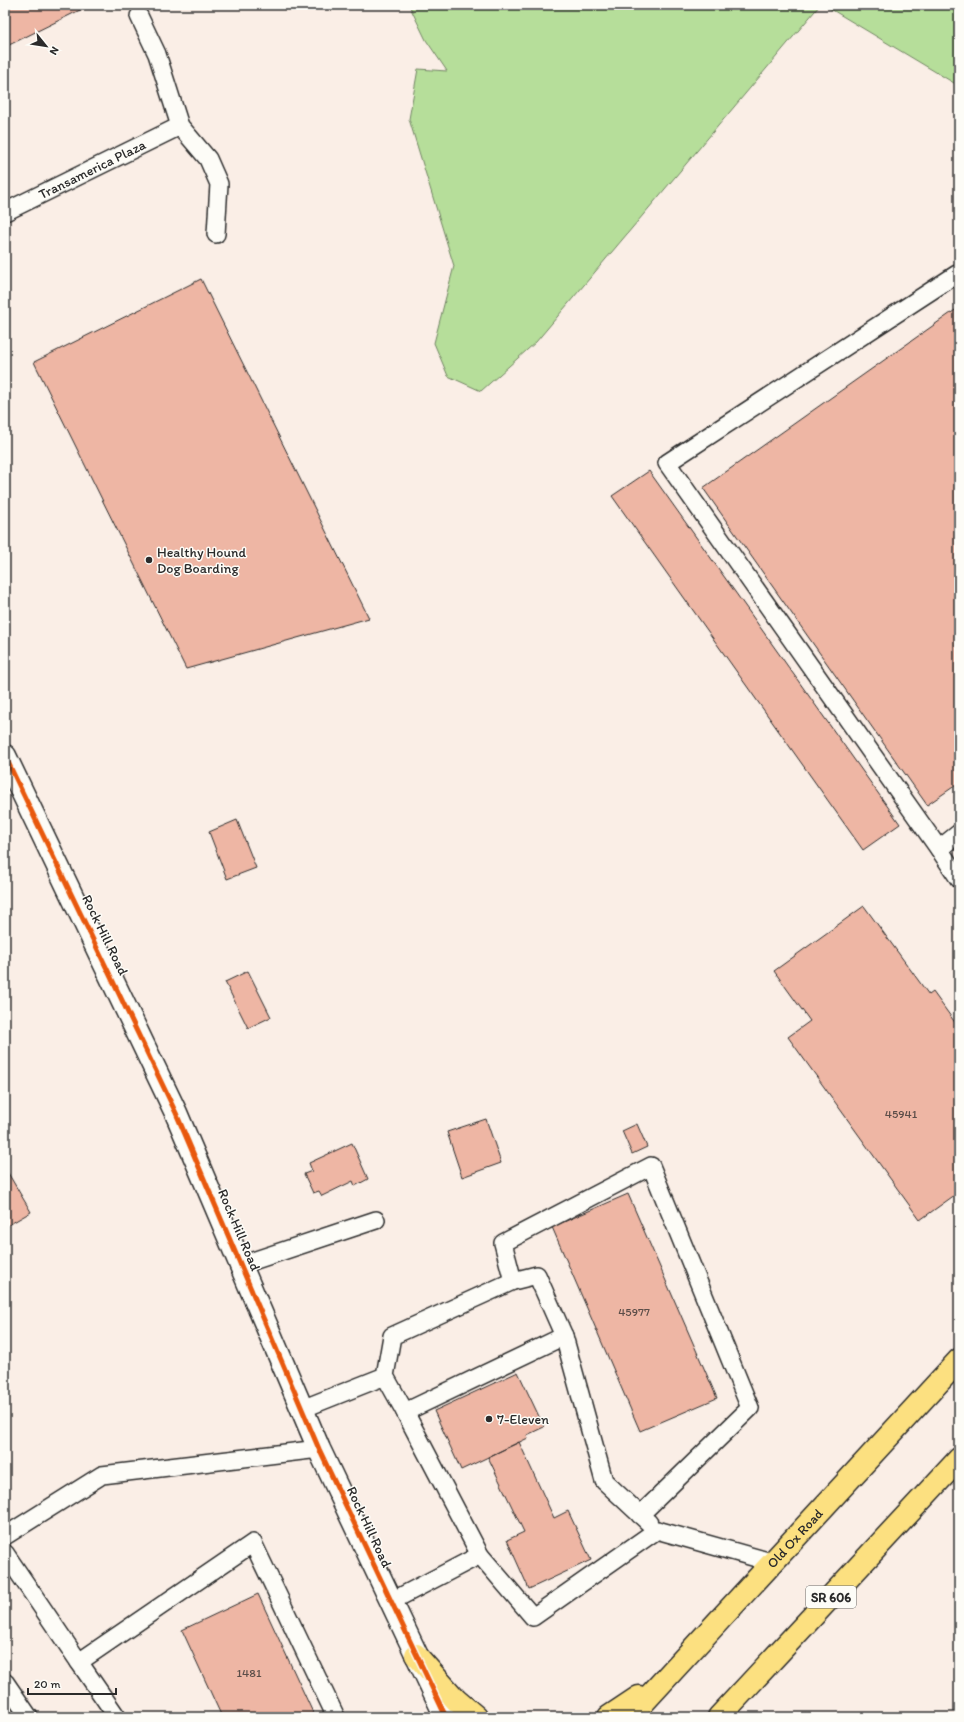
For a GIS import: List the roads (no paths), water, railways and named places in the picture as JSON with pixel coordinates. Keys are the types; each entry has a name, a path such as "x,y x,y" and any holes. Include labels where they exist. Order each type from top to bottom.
{"main road":[{"name":"Old Ox Road","path":"630,1717 771,1562 800,1533 959,1360"},
{"name":"SR 606","path":"719,1717 959,1458"},
{"path":"416,1655 456,1700 476,1717"},
{"path":"609,1717 664,1679"}],"street":[{"name":"Rock Hill Road","path":"5,756 176,1113 319,1449 390,1602 446,1717"}],"lane":[{"path":"139,16 157,54 180,126 208,159 219,184 216,234"},
{"name":"Transamerica Plaza","path":"5,212 180,126"},
{"path":"959,277 957,274 667,463 959,879"},
{"path":"939,849 959,834"},
{"path":"513,1281 503,1243 650,1166 750,1408 640,1515"},
{"path":"241,1266 376,1220"},
{"path":"657,1530 533,1617 480,1555 385,1376 392,1336 513,1281 537,1275 564,1336 604,1482 657,1530 771,1562"},
{"path":"405,1412 564,1336"},
{"path":"302,1409 385,1376"},
{"path":"5,1536 102,1475 319,1449"},
{"path":"79,1662 253,1543 336,1717"},
{"path":"5,1553 117,1717"},
{"path":"390,1602 480,1555"},
{"path":"5,1682 29,1717"}],"place":[{"name":"Healthy Hound Dog Boarding","path":"149,560"},
{"name":"7-Eleven","path":"489,1419"}]}
